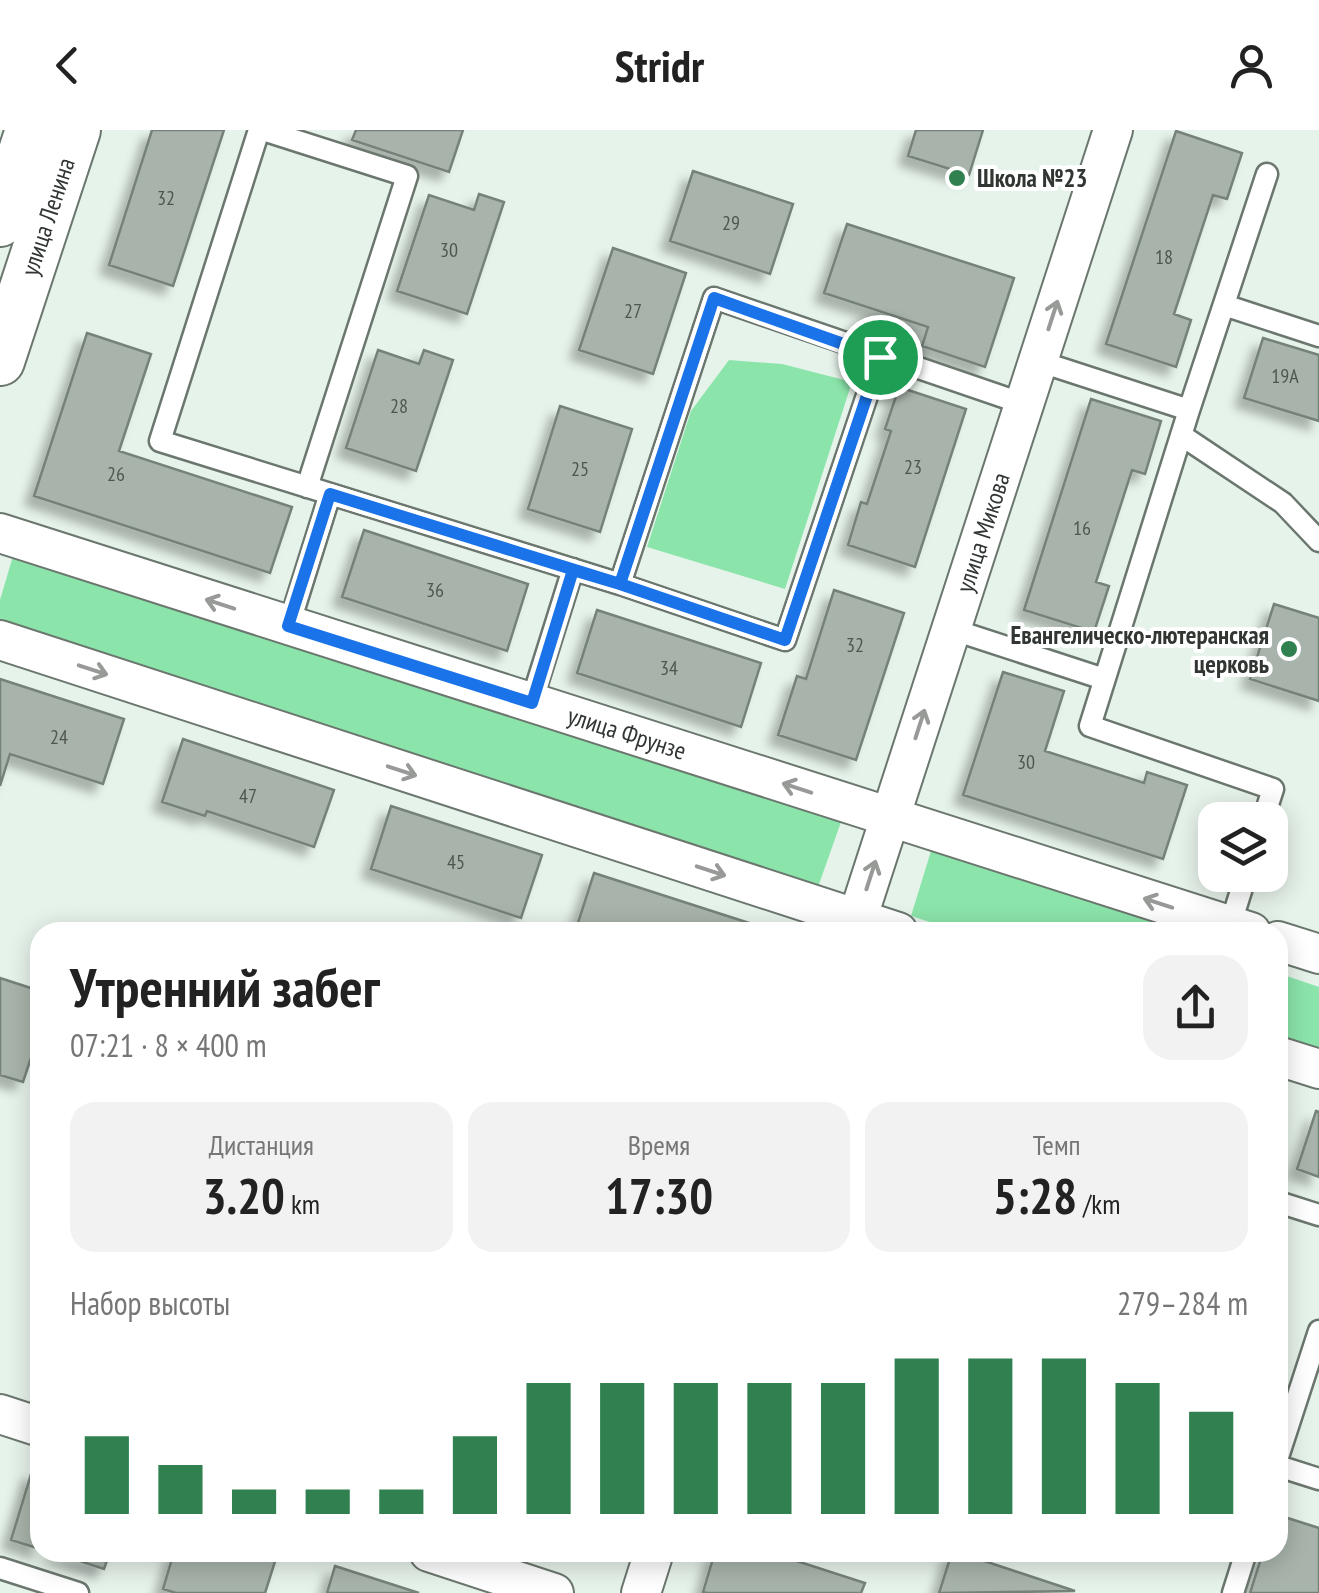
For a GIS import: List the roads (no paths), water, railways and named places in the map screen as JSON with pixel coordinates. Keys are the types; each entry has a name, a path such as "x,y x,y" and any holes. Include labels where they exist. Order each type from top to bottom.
{"street":[{"name":"улица Ленина","path":"0,222 30,130"},
{"name":"улица Ленина","path":"0,361 76,130"},
{"name":"улица Микова","path":"856,922 1113,130"},
{"name":"улица Фрунзе","path":"0,533 1218,922"},
{"path":"0,640 843,922"},
{"path":"1288,944 1319,954"},
{"path":"1288,1059 1319,1069"},
{"path":"0,1414 30,1424"},
{"path":"445,1562 480,1582 554,1593"},
{"path":"641,1593 651,1562"}],"lane":[{"path":"306,486 408,176 261,130 160,441 620,584 785,640 880,357"},
{"path":"1267,174 1090,726 1273,788 1269,802"},
{"path":"620,584 714,298 1024,404"},
{"path":"1224,304 1319,336"},
{"path":"1038,361 1189,410"},
{"path":"1181,434 1282,503 1319,541"},
{"path":"288,626 330,494"},
{"path":"532,703 573,570"},
{"path":"951,629 1104,679"},
{"path":"1241,922 1244,892"},
{"path":"1288,1205 1319,1215"},
{"path":"1288,1426 1319,1331"},
{"path":"1288,1469 1319,1479"},
{"path":"1233,1593 1243,1562"},
{"path":"0,1568 78,1593"}],"place":[{"name":"Школа №23","path":"957,178"},
{"name":"Евангелическо-лютеранская церковь","path":"1289,649"}]}
